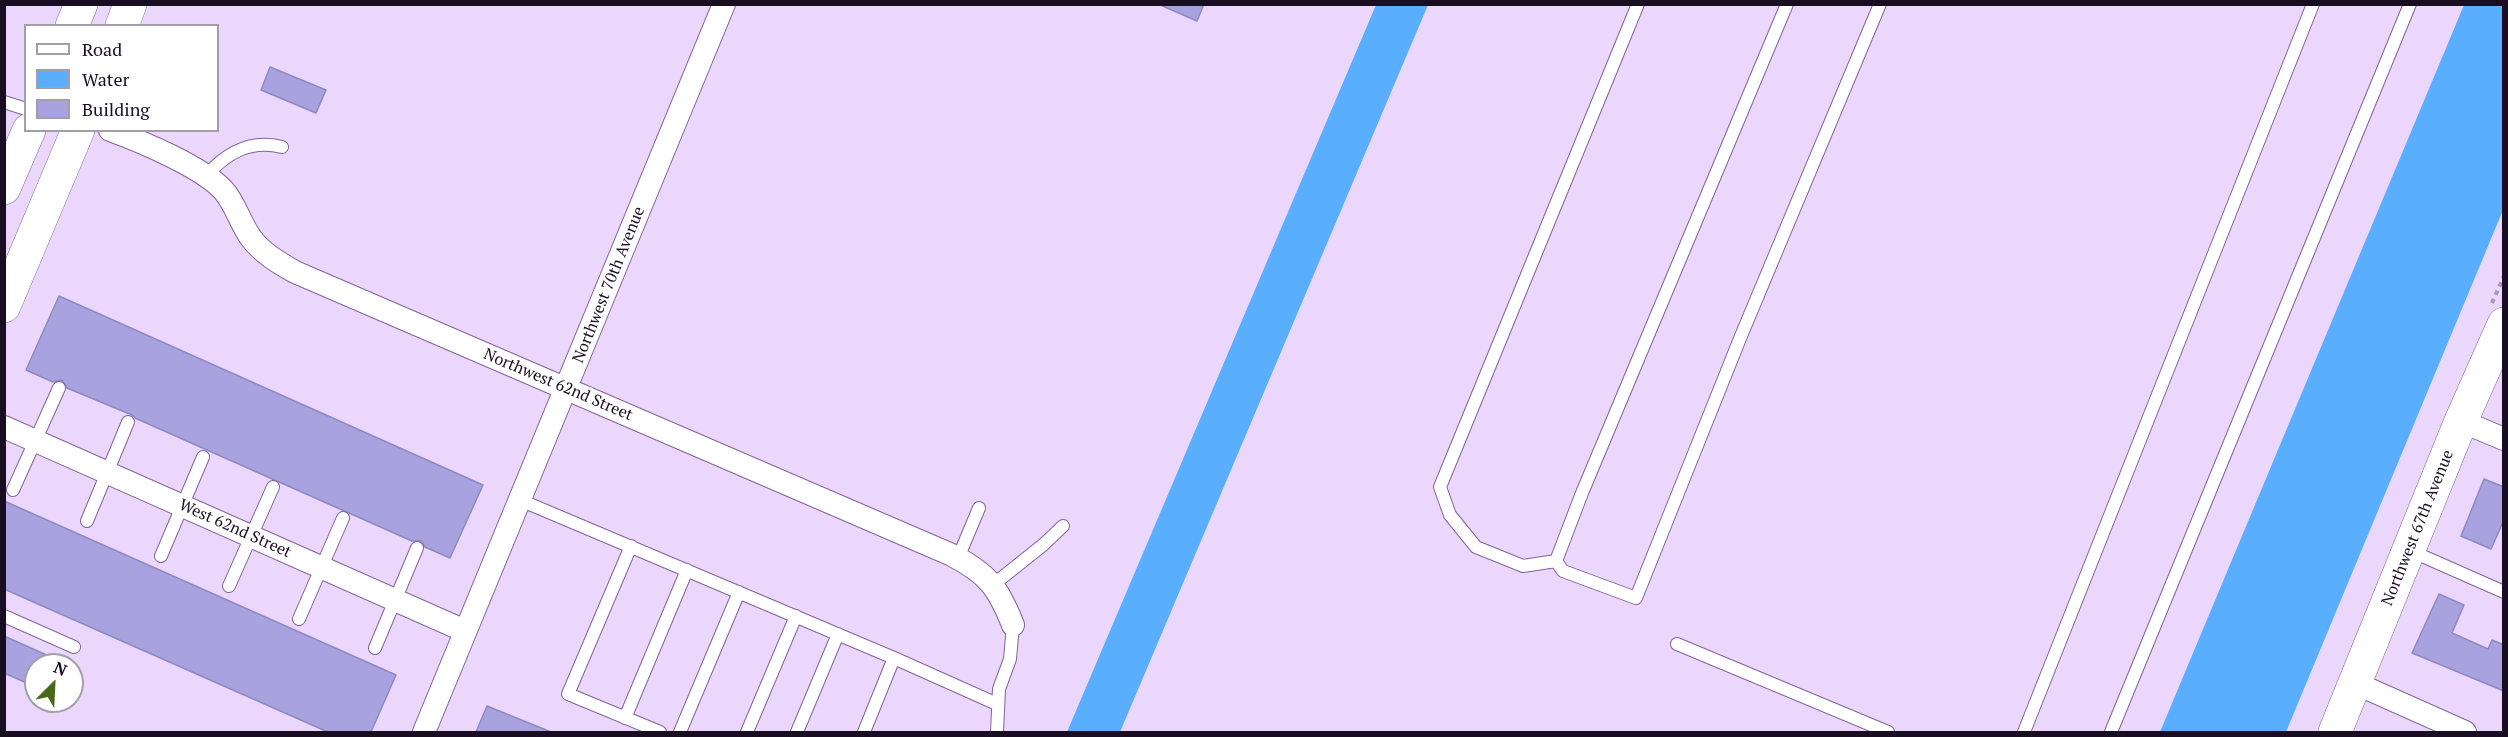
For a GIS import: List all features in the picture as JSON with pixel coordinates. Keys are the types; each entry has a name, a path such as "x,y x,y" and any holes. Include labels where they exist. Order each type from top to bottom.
{"street":[{"path":"73,24 81,4"},
{"path":"123,24 130,4"},
{"name":"Northwest 70th Avenue","path":"424,732 724,4"},
{"path":"4,188 28,132"},
{"path":"4,306 77,132"},
{"name":"Northwest 62nd Street","path":"114,132 181,162 223,189 251,238 262,249 295,272 958,558 982,572 994,584 1004,600 1013,625"},
{"name":"Northwest 67th Avenue","path":"2335,732 2461,421 2504,324"},
{"path":"2461,421 2504,439"},
{"name":"West 62nd Street","path":"4,427 465,631"},
{"path":"2355,683 2465,732"}],"lane":[{"path":"1556,561 1523,566 1476,547 1450,515 1440,487 1638,4"},
{"path":"1556,561 1582,493 1787,4"},
{"path":"1556,561 1563,571 1636,598 1741,336 1880,4"},
{"path":"2024,732 2313,4"},
{"path":"2111,732 2410,4"},
{"path":"4,102 24,108"},
{"path":"206,176 228,155 248,146 270,144 282,147"},
{"path":"12,490 59,388"},
{"path":"87,521 128,422"},
{"path":"160,556 203,457"},
{"path":"229,586 273,488"},
{"path":"520,500 796,616 997,704"},
{"path":"958,558 979,508"},
{"path":"299,619 343,518"},
{"path":"994,584 1044,545 1063,526"},
{"path":"631,546 568,694 660,732"},
{"path":"375,648 417,548"},
{"path":"2409,550 2504,592"},
{"path":"625,718 687,570"},
{"path":"680,732 739,592"},
{"path":"4,616 74,647"},
{"path":"747,732 796,616"},
{"path":"996,732 999,689 1010,659 1013,625"},
{"path":"797,732 838,634"},
{"path":"1677,644 1888,732"},
{"path":"864,732 894,658"}],"water":[{"path":"1376,5 1428,5 1120,732 1067,732"},
{"path":"2464,5 2503,5 2503,210 2286,732 2160,732"}],"building":[{"path":"1158,4 1204,4 1197,21"},
{"path":"270,67 326,90 316,113 261,90"},
{"path":"59,296 483,485 450,558 425,547 421,541 412,541 67,388 62,380 53,382 26,370"},
{"path":"2484,479 2504,487 2504,520 2491,549 2461,536"},
{"path":"4,501 396,675 371,732 328,732 4,589"},
{"path":"2439,594 2464,605 2452,633 2488,649 2492,640 2504,645 2504,691 2412,653"},
{"path":"4,636 42,653 24,653 24,682 4,673"},
{"path":"487,706 551,732 476,732"}]}
